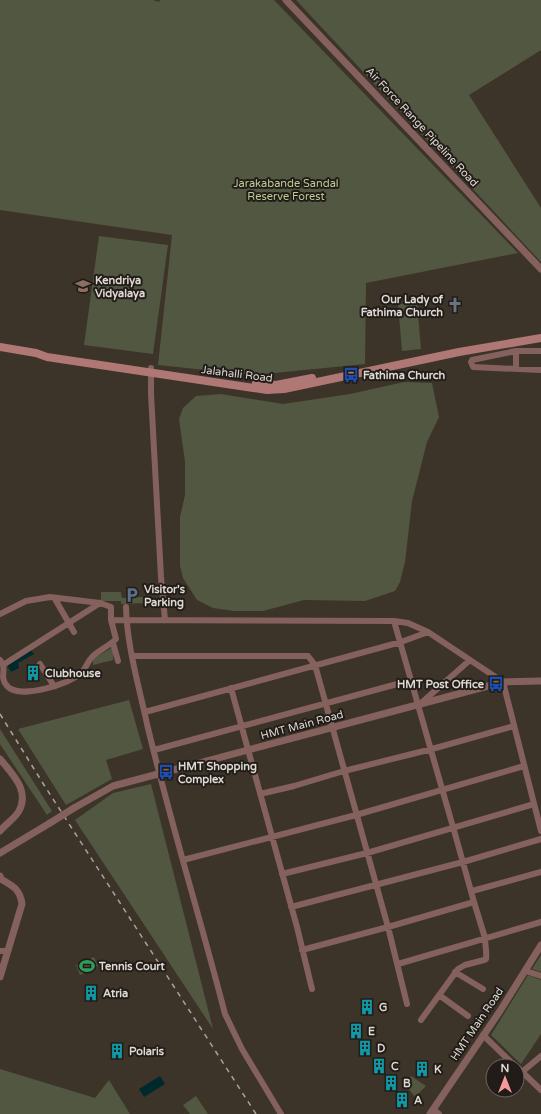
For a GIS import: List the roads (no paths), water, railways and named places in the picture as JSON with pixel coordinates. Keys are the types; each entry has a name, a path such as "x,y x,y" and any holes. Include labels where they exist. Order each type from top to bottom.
{"main road":[{"path":"317,379 456,349 541,334"},
{"name":"Jalahalli Road","path":"0,347 36,353 47,357 151,370 267,390 284,389 317,379 541,338"}],"street":[{"name":"Air Force Range Pipeline Road","path":"286,0 541,269"},
{"path":"516,351 516,369"},
{"path":"541,351 516,351 472,360 471,362 473,367 541,370"},
{"path":"151,370 161,577 165,620"},
{"path":"0,614 26,601 50,597 100,603 111,606 111,620 116,640 113,643 91,658 82,672 64,683 24,692 11,689 6,685 3,679 2,663 100,603"},
{"path":"55,598 74,632"},
{"path":"126,607 126,620 132,656 159,774 225,1014 242,1049 281,1114"},
{"path":"111,620 394,620 408,623 428,632 503,682 541,831"},
{"path":"394,620 485,938 486,959 465,965 458,969 421,1020"},
{"path":"145,712 401,642 428,632"},
{"path":"113,643 118,661"},
{"path":"132,656 308,656 315,665 388,927 407,1004"},
{"path":"419,704 470,660"},
{"path":"40,664 54,686"},
{"path":"154,750 412,680"},
{"name":"HMT Main Road","path":"0,853 113,786 503,682 541,681"},
{"path":"231,688 312,989"},
{"path":"260,794 514,726"},
{"path":"0,759 20,786 24,797 19,811 0,831"},
{"path":"183,860 356,815 524,766"},
{"path":"282,874 454,828 534,804"},
{"path":"291,907 464,862 541,839"},
{"path":"472,891 541,872"},
{"path":"0,879 15,888 21,896 22,904 4,951 0,977"},
{"path":"302,950 474,902"},
{"path":"398,964 541,922"},
{"name":"HMT Main Road","path":"434,1112 540,948"},
{"path":"526,971 541,976"},
{"path":"455,972 483,989"},
{"path":"439,995 468,1016"},
{"path":"483,1035 507,1058"},
{"path":"525,1064 541,1056"},
{"path":"525,1075 541,1090"}],"water":[{"path":"31,650 34,654 18,663 19,668 11,672 7,665"},
{"path":"160,1076 165,1084 144,1097 139,1089"}],"railway":[{"path":"0,714 44,785 256,1114"}],"place":[{"name":"Kendriya Vidyalaya","path":"83,286"},
{"name":"Our Lady of Fathima Church","path":"455,305"},
{"name":"Fathima Church","path":"351,375"},
{"name":"Visitor's Parking","path":"132,595"},
{"name":"Clubhouse","path":"33,673"},
{"name":"HMT Post Office","path":"496,684"},
{"name":"HMT Shopping Complex","path":"166,772"},
{"name":"Tennis Court","path":"87,966"},
{"name":"Atria","path":"91,993"},
{"name":"G","path":"367,1007"},
{"name":"E","path":"356,1031"},
{"name":"D","path":"365,1048"},
{"name":"Polaris","path":"117,1051"},
{"name":"C","path":"379,1066"},
{"name":"K","path":"422,1069"},
{"name":"B","path":"391,1083"},
{"name":"A","path":"402,1100"}],"park label":[{"name":"Jarakabande Sandal Reserve Forest","path":"286,189"}]}
